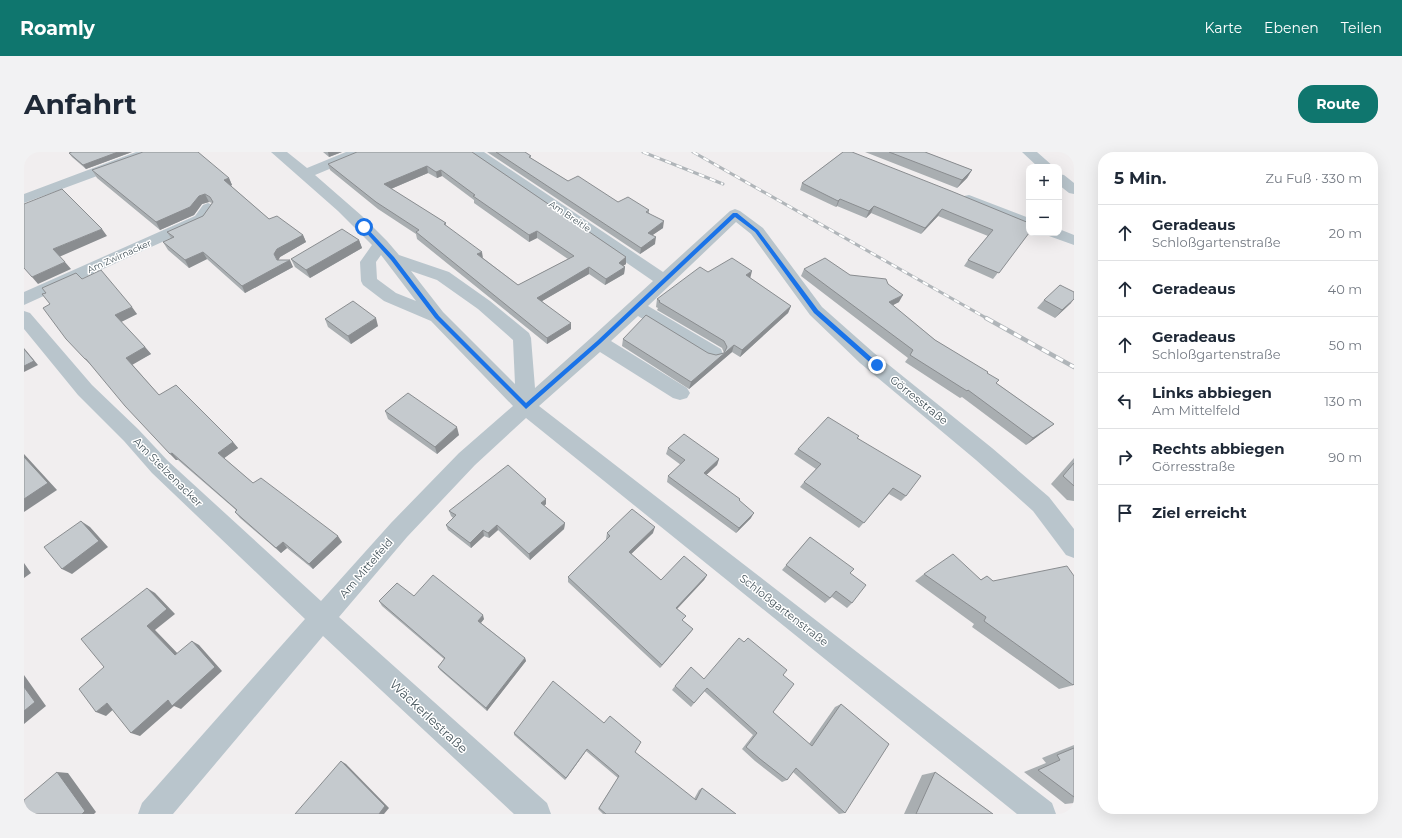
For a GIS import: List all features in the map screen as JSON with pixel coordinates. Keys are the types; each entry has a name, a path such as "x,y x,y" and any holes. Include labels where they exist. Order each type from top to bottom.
{"street":[{"path":"24,199 149,152"},
{"path":"278,152 305,174 351,225 381,244 437,317"},
{"path":"305,174 358,152"},
{"name":"Am Breitle","path":"475,152 664,281"},
{"path":"1029,152 1043,164"},
{"path":"954,193 1026,222"},
{"name":"Am Zwirnacker","path":"24,299 201,219 208,208"},
{"name":"Am Mittelfeld","path":"153,814 399,530 467,459 599,342 735,214"},
{"name":"Görresstraße","path":"735,214 757,231 816,312 867,358 984,454 1041,504 1074,546"},
{"path":"1062,236 1074,240"},
{"name":"Schloßgartenstraße","path":"381,244 368,262 368,281 390,297 437,317 526,407 1041,814"},
{"path":"393,258 443,276 484,305 522,338 526,407"},
{"path":"636,307 714,354"},
{"name":"Am Stelzenacker","path":"24,317 85,390 131,435 160,467 322,618"},
{"path":"599,342 680,393"},
{"name":"Wäckerlestraße","path":"322,618 536,814"}],"building":[{"path":"118,152 83,165 69,153"},
{"path":"143,152 198,152 229,178 224,180 269,219 277,216 303,235 277,249 274,254 277,260 290,260 242,286 203,252 185,260 163,242 174,237 167,232 203,216 213,202 210,197 205,194 199,196 190,207 156,222 92,170"},
{"path":"357,152 472,152 626,257 619,263 625,267 606,279 589,267 537,298 571,323 547,338 416,232 419,230 376,202 328,164","holes":["427,166 436,172 441,170 475,195 473,196 529,235 537,231 574,256 518,285 477,254 482,252 444,224 446,223 384,184"]},
{"path":"496,152 525,152 531,156 529,157 568,181 578,176 618,202 628,197 649,210 646,212 664,221 648,233 656,237 641,248"},
{"path":"843,152 852,152 1026,222 1027,236 999,273 968,260 993,230 942,209 925,228 874,206 869,211 840,199 838,201 802,183"},
{"path":"889,152 925,152 972,170 962,180"},
{"path":"62,189 102,229 53,249 65,262 32,277 24,268 24,204"},
{"path":"342,229 359,240 306,270 291,259"},
{"path":"732,258 752,271 746,275 791,306 742,350 734,345 691,382 623,339 646,315 708,353 716,355 724,353 727,347 724,341 659,302 660,301 657,299 700,267 708,272"},
{"path":"825,258 850,275 886,279 888,284 903,295 889,302 935,340 988,372 987,373 999,380 996,383 1054,424 1033,438 968,390 967,391 910,355 913,350 804,269"},
{"path":"101,270 132,307 115,315 145,347 126,358 159,395 176,385 233,442 218,453 253,483 261,478 338,536 309,564 283,542 276,548 235,512 237,510 172,453 170,454 125,406 86,359 66,339 43,308 50,304 42,294 46,293 42,288 76,273 82,279"},
{"path":"1060,285 1074,292 1074,299 1062,310 1044,300"},
{"path":"353,301 376,318 348,336 325,319"},
{"path":"24,349 34,361 24,366"},
{"path":"408,393 457,427 435,447 385,411"},
{"path":"828,417 859,436 857,438 921,476 906,496 893,488 864,523 804,482 821,464 798,449"},
{"path":"684,434 719,459 704,473 740,499 739,500 754,513 739,528 668,476 685,460 668,448"},
{"path":"24,457 48,483 24,499"},
{"path":"1074,463 1074,486 1063,476"},
{"path":"508,465 546,499 541,503 565,523 529,554 497,525 488,533 483,530 470,543 446,525 456,515 449,511"},
{"path":"632,509 655,527 629,552 661,580 684,556 707,575 676,608 686,616 682,620 693,629 662,665 568,577 610,536 607,533"},
{"path":"81,521 99,541 62,569 44,547"},
{"path":"810,537 854,569 850,573 866,585 852,603 836,591 830,598 786,565"},
{"path":"953,554 981,580 987,576 993,581 1067,566 1074,576 1073,685 984,621 986,617 924,574"},
{"path":"433,575 483,615 478,621 525,658 486,708 438,667 445,658 379,601 397,583 414,596"},
{"path":"147,588 167,609 147,626 175,655 192,641 215,667 172,706 168,700 131,733 107,703 96,712 79,689 104,667 81,639"},
{"path":"739,638 744,642 748,638 787,670 783,675 794,684 773,712 812,746 841,704 889,744 845,813 796,768 787,780 746,747 757,733 707,688 694,703 675,686 691,667 704,679"},
{"path":"553,681 604,723 610,716 641,742 635,752 696,800 702,788 736,814 606,814 599,808 619,776 587,749 566,778 514,733"},
{"path":"24,687 35,702 24,711"},
{"path":"1074,748 1074,797 1038,770 1060,760 1057,755"},
{"path":"341,761 385,806 379,814 295,814"},
{"path":"57,772 85,811 82,814 24,814 24,800"},
{"path":"935,772 993,814 916,814"}],"railway":[{"path":"643,152 723,184"},
{"path":"693,152 988,319"},
{"path":"986,318 1074,367"}],"route":[{"path":"364,227 393,258 437,317 526,407 599,342 735,214 757,231 816,312 867,358 877,365"}]}
